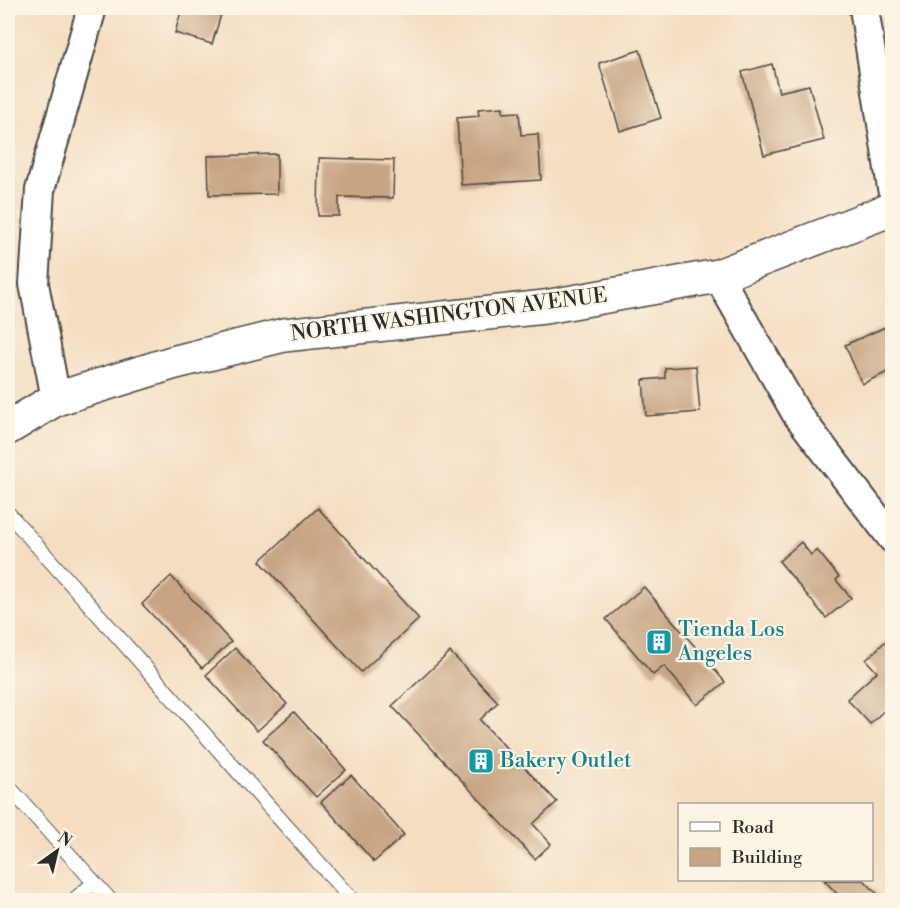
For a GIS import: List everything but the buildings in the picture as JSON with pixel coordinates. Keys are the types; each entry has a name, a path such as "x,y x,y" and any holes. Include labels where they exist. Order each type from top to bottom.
{"main road":[{"name":"NORTH WASHINGTON AVENUE","path":"8,428 56,399 172,363 284,336 545,307 718,276 892,209"}],"street":[{"path":"56,399 34,284 40,190 92,8"},
{"path":"864,8 892,188"},
{"path":"718,276 796,413 892,538"}],"lane":[{"path":"8,513 352,900"},
{"path":"8,786 110,900"},
{"path":"74,900 94,883"}],"place":[{"name":"Tienda Los Angeles","path":"659,642"},
{"name":"Bakery Outlet","path":"481,761"}]}
